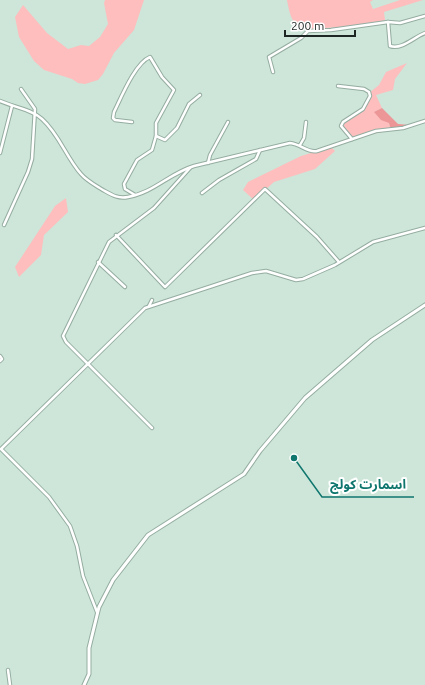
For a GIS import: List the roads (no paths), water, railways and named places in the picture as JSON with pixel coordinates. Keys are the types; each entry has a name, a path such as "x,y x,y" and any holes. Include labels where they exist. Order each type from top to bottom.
{"street":[{"path":"273,72 269,57 308,31 331,30 388,22 400,22 425,16"},
{"path":"388,22 390,46 393,47 398,47 425,33"},
{"path":"132,122 116,120 113,118 114,112 141,63 150,57 162,77 174,90 156,123 156,136 152,150 137,160 124,184 125,189 135,195"},
{"path":"338,86 364,89 369,92 370,96 363,109 343,122 341,126 352,139"},
{"path":"4,224 30,166 36,115 31,102 21,89"},
{"path":"156,136 165,140 177,128 189,104 200,95"},
{"path":"0,101 36,115 49,127 77,168 90,182 113,196 125,198 150,190 179,171 190,167 290,143 300,145 310,152 313,152 331,148 376,131 403,128 425,121"},
{"path":"0,153 12,106"},
{"path":"208,163 210,155 228,122"},
{"path":"300,145 304,138 306,122"},
{"path":"202,193 219,180 256,159 260,150"},
{"path":"152,428 66,342 63,336 105,247 116,236 154,208 190,167"},
{"path":"116,236 165,287 265,189 317,237 339,262"},
{"path":"97,612 83,576 77,546 70,526 49,497 1,449 130,321 149,307 252,273 266,271 296,280 303,279 339,262 373,242 425,228"},
{"path":"98,262 125,287"},
{"path":"149,307 152,300"},
{"path":"84,685 89,674 89,651 97,612 114,580 150,533 172,521 244,474 260,450 305,398 372,340 425,305"},
{"path":"0,356 2,359 0,361"},
{"path":"8,670 10,685"}],"place":[{"name":"اسمارت كولج","path":"294,458"}]}
